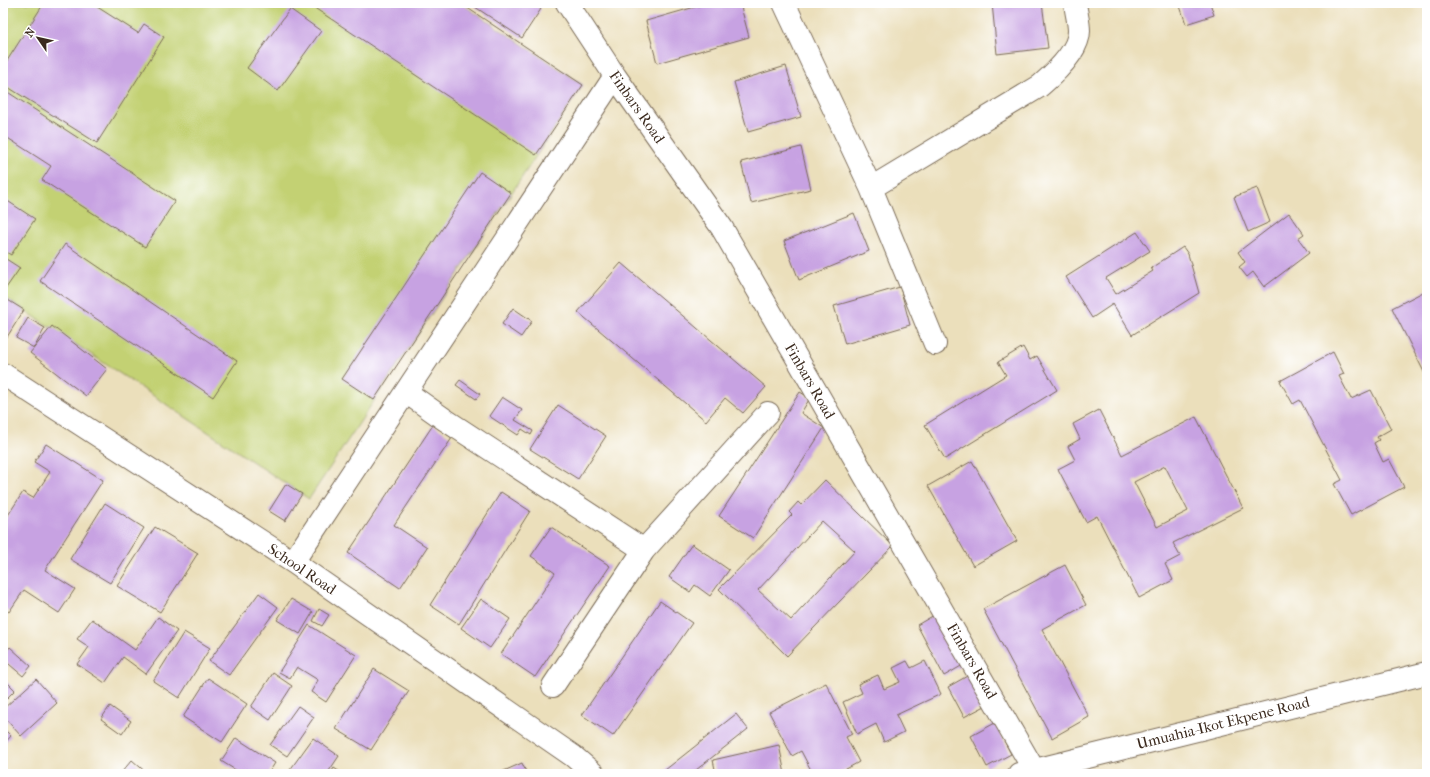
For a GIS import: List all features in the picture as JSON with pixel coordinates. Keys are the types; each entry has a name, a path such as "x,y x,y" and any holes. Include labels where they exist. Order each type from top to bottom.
{"street":[{"name":"Finbars Road","path":"567,3 615,76 722,228 1027,772"},
{"path":"784,3 871,188 935,344"},
{"path":"871,188 1040,86 1057,71 1071,53 1079,33 1075,3"},
{"path":"293,562 615,76"},
{"name":"School Road","path":"3,374 293,562 574,756 594,774"},
{"path":"406,392 444,419 644,550"},
{"path":"553,686 644,550 768,412"},
{"name":"Umuahia-Ikot Ekpene Road","path":"1027,772 1427,673"}],"green space":[{"path":"3,3 460,3 583,85 309,499 3,296"}],"building":[{"path":"44,3 91,3 138,33 144,24 164,37 97,143 3,84 3,67"},
{"path":"307,3 460,3 583,85 536,155"},
{"path":"469,3 531,3 541,9 522,38"},
{"path":"709,3 740,3 749,37 657,63 646,21"},
{"path":"992,3 1042,3 1048,48 997,54"},
{"path":"1179,3 1210,3 1214,15 1186,24"},
{"path":"290,9 321,31 278,91 247,68"},
{"path":"786,66 801,117 748,132 734,82"},
{"path":"3,89 175,201 145,247 42,180 51,166 3,135"},
{"path":"801,147 811,189 751,203 741,162"},
{"path":"480,172 511,193 374,400 342,379"},
{"path":"1257,188 1270,222 1248,232 1234,197"},
{"path":"3,198 35,219 11,255 3,250"},
{"path":"854,213 869,251 799,280 784,241"},
{"path":"1289,213 1304,234 1298,238 1309,253 1264,287 1253,272 1247,277 1239,267 1245,262 1238,252"},
{"path":"1137,232 1150,251 1106,278 1116,294 1153,271 1151,268 1183,247 1188,254 1199,293 1132,335 1113,304 1092,318 1066,277"},
{"path":"65,244 237,361 213,397 40,281"},
{"path":"3,257 20,268 4,291 3,290"},
{"path":"621,263 766,387 743,413 725,398 706,421 578,312"},
{"path":"900,287 910,325 845,344 834,306"},
{"path":"1427,290 1427,378 1392,308"},
{"path":"3,297 24,310 7,337 3,334"},
{"path":"513,308 532,321 521,337 502,324"},
{"path":"28,318 45,328 34,348 16,338"},
{"path":"52,326 107,369 86,396 30,353"},
{"path":"1023,347 1030,360 1037,356 1057,390 945,459 925,425 1006,375 998,362"},
{"path":"1333,352 1344,374 1339,376 1351,399 1371,390 1391,429 1377,437 1379,440 1374,443 1383,462 1389,459 1404,487 1351,515 1334,484 1342,480 1300,400 1293,404 1280,381"},
{"path":"460,380 480,394 476,399 456,385"},
{"path":"800,392 810,398 801,413 824,428 753,538 719,516"},
{"path":"502,397 522,410 515,420 533,431 531,435 522,429 518,435 489,416"},
{"path":"558,405 606,436 578,479 530,449"},
{"path":"1099,410 1122,455 1196,417 1243,508 1173,543 1180,556 1165,564 1173,580 1139,598 1097,516 1086,522 1058,469 1075,460 1068,446 1080,439 1073,424","holes":["1165,466 1188,511 1157,527 1134,482"]},
{"path":"433,425 452,438 394,525 427,547 400,588 348,553"},
{"path":"46,444 103,480 45,570 75,589 59,613 24,590 9,612 3,608 3,523 23,492 33,498 50,472 34,462"},
{"path":"972,461 1017,541 973,566 928,486"},
{"path":"825,480 893,546 787,656 719,589 792,515 789,512 798,502 801,505","holes":["822,521 855,551 791,620 758,590"]},
{"path":"286,484 302,494 285,521 269,511"},
{"path":"501,492 530,511 459,624 430,605"},
{"path":"105,503 144,528 110,583 70,559"},
{"path":"155,527 198,553 160,612 117,586"},
{"path":"551,527 610,566 535,677 501,654 555,573 531,556"},
{"path":"692,544 729,570 710,596 695,585 690,592 669,577"},
{"path":"1065,565 1086,605 1042,629 1089,717 1052,738 983,609"},
{"path":"259,593 278,607 229,675 209,661"},
{"path":"291,599 313,612 300,634 277,620"},
{"path":"481,599 510,619 490,648 461,628"},
{"path":"660,601 692,623 613,736 582,715"},
{"path":"319,609 329,615 322,626 313,621"},
{"path":"936,614 963,665 944,676 917,625"},
{"path":"158,617 177,631 146,674 123,657 105,683 77,664 89,647 77,639 92,619 135,650"},
{"path":"309,625 356,655 326,702 311,692 318,680 297,667 290,678 279,672"},
{"path":"184,632 210,648 179,698 153,681"},
{"path":"10,647 31,666 23,676 3,659 3,655"},
{"path":"907,661 911,668 925,661 941,694 896,715 904,732 884,742 876,724 857,734 843,702 862,693 858,684 878,675 884,689 900,682 893,668"},
{"path":"374,669 409,691 371,750 336,729"},
{"path":"273,673 292,686 270,720 251,707"},
{"path":"969,675 985,706 964,717 948,687"},
{"path":"3,678 15,690 3,702"},
{"path":"208,678 247,704 222,742 183,717"},
{"path":"36,679 57,703 21,736 3,716 3,709"},
{"path":"826,683 852,734 846,737 859,762 837,774 813,774 801,751 792,756 769,712"},
{"path":"110,706 131,721 122,734 101,719"},
{"path":"298,706 314,717 287,756 270,745"},
{"path":"736,714 748,729 691,774 660,774"},
{"path":"995,723 1011,754 987,767 971,736"},
{"path":"3,728 11,736 3,745"},
{"path":"236,738 275,763 268,774 242,774 221,761"},
{"path":"313,738 339,756 327,774 287,774"},
{"path":"779,745 785,774 716,774 713,760"},
{"path":"132,760 148,774 120,774"},
{"path":"522,763 527,774 497,774"},
{"path":"334,768 343,774 330,774"}]}
